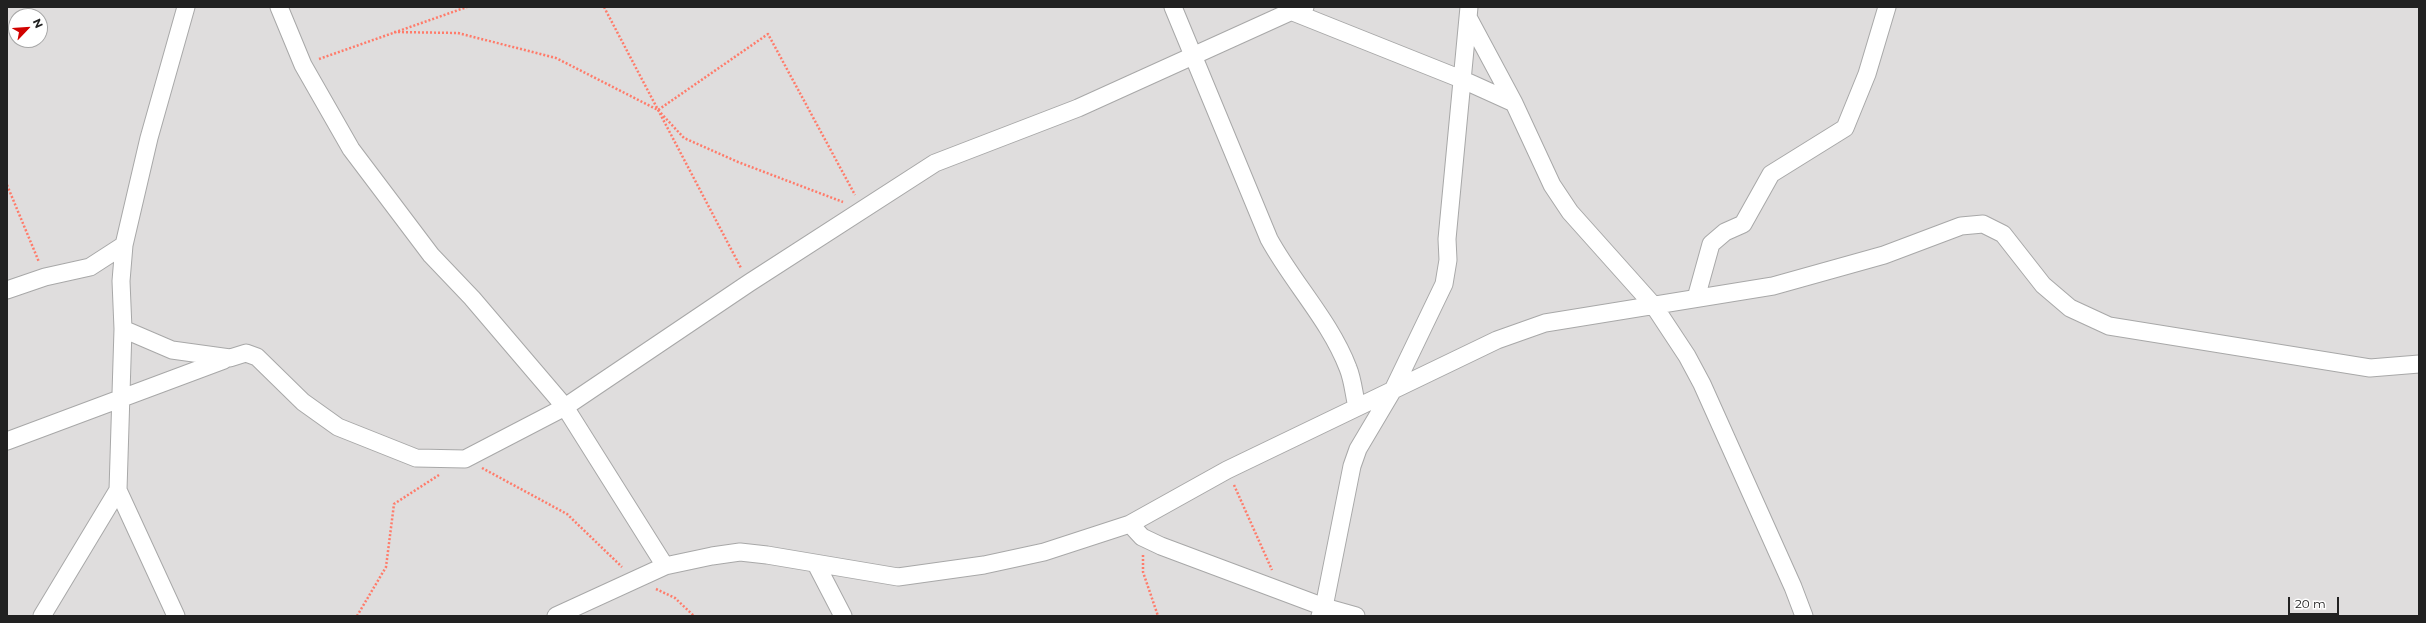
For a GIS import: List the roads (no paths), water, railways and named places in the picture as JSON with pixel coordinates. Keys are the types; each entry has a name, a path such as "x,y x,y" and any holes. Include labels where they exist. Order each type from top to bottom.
{"street":[{"path":"176,616 118,490 122,328 121,281 124,245 149,138 186,7"},
{"path":"279,7 303,65 351,149 430,255 472,298 565,407 665,566"},
{"path":"1173,7 1192,57 1269,239 1285,268 1306,295 1331,333 1348,369 1357,407"},
{"path":"1696,298 1711,244 1726,232 1743,224 1771,174 1845,128 1867,74 1887,7"},
{"path":"7,441 121,396 246,353 257,357 303,402 338,426 416,458 465,459 565,407 749,283 935,163 1078,108 1192,57 1292,8 1514,102"},
{"path":"1322,612 1352,466 1358,449 1393,390 1444,284 1448,260 1447,239 1461,79 1469,13"},
{"path":"1469,13 1514,102 1552,185 1570,212 1654,306 1687,356 1702,384 1793,587 1804,616"},
{"path":"556,616 665,566 712,556 740,552 767,554 816,564 898,577 923,575 984,565 1044,552 1130,524 1227,470 1497,340 1545,323 1599,313 1654,306 1773,286 1884,255 1961,226 1983,224 2003,234 2043,285 2070,308 2109,326 2370,368 2419,364"},
{"path":"7,290 45,277 90,267 124,245"},
{"path":"122,328 172,350 230,358"},
{"path":"42,616 118,490"},
{"path":"1130,524 1142,537 1282,592 1322,612 1356,616"},
{"path":"816,564 843,616"}]}
